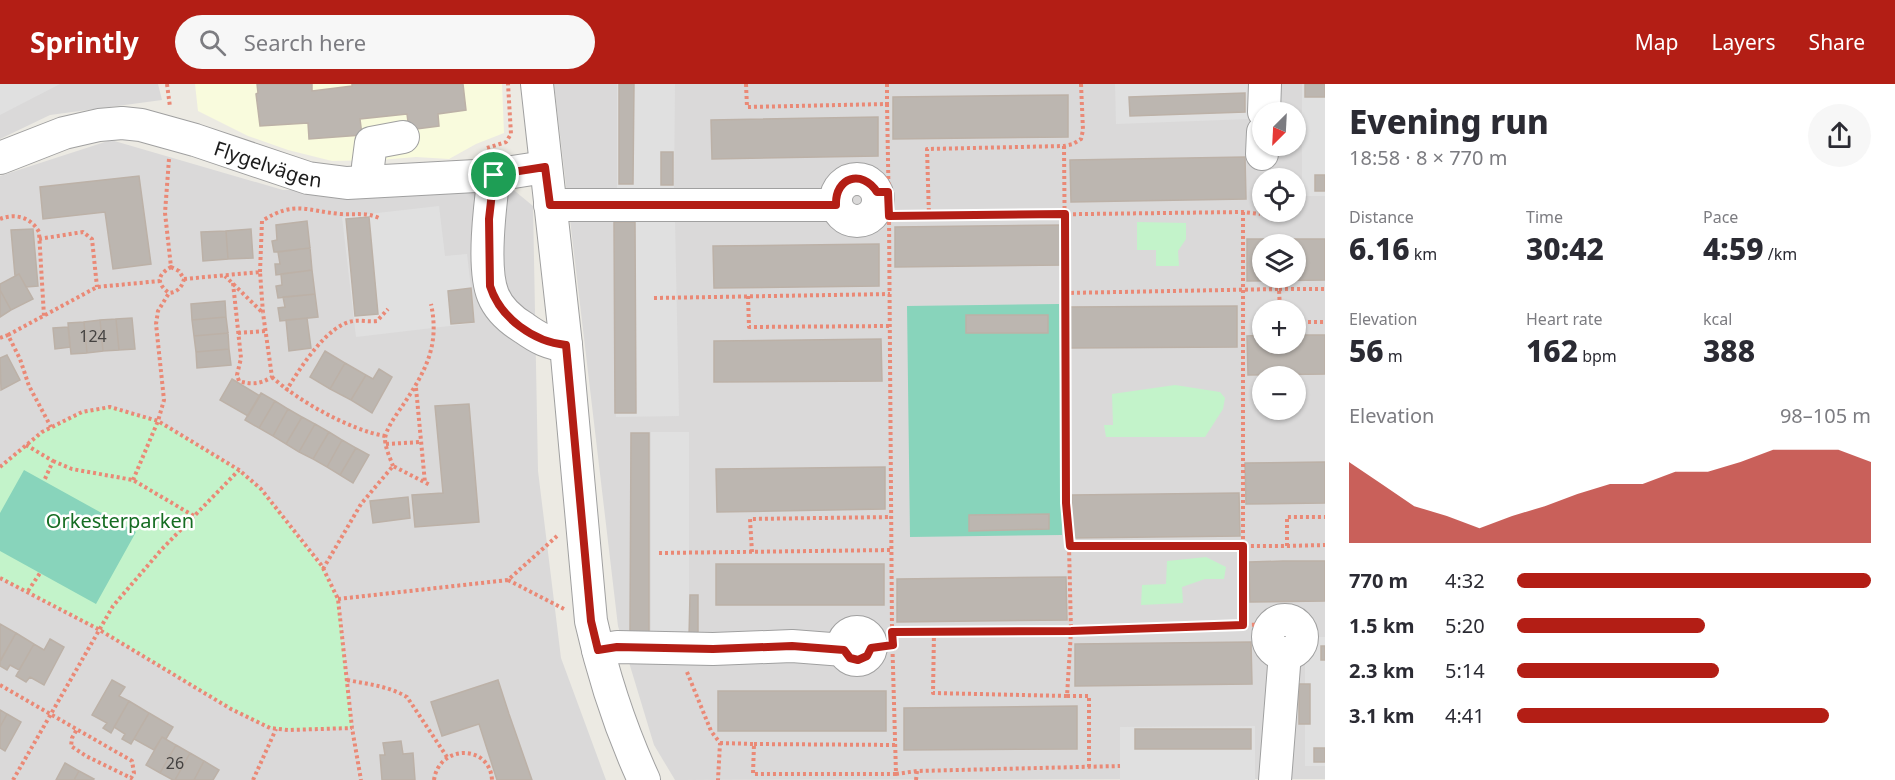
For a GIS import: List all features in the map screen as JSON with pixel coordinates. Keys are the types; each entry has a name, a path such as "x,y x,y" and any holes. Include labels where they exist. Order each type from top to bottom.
{"street":[{"path":"537,84 566,345 591,621 629,748 644,780"},
{"path":"1264,102 1265,84"},
{"name":"Flygelvägen","path":"0,158 64,133 99,125 122,123 141,125 172,134 308,178 347,183 494,175 545,167"},
{"path":"371,181 368,166 371,143 403,137"},
{"path":"494,175 489,219 490,286 493,296 504,313 517,324 551,344 566,345"},
{"path":"550,205 836,205 838,191 847,181 861,179 867,181 884,200"},
{"path":"1274,624 1289,620 1298,626 1302,636 1296,650 1286,654 1275,780"},
{"path":"598,650 617,647 680,649 875,644"}],"path":[{"path":"167,84 172,134 165,213 171,267"},
{"path":"746,84 747,107 887,104"},
{"path":"887,84 884,200 890,294 891,550 875,644 896,745 896,774"},
{"path":"929,216 927,149 1073,144 1081,140 1083,130 1081,84"},
{"path":"1064,146 1066,503 1070,546 1071,631 1067,696"},
{"path":"884,200 929,216 1252,213"},
{"path":"379,218 370,214 340,214 303,207 276,212 262,221 260,272 272,377 286,391 354,427 385,436"},
{"path":"1243,212 1243,625"},
{"path":"0,219 12,215 24,218 35,224 39,232 44,316"},
{"path":"39,239 83,232 88,234 92,239 97,287"},
{"path":"133,480 158,421 164,400 156,324 158,311 169,293 182,287 184,279 179,271 171,267"},
{"path":"169,293 162,287 159,280 163,272 171,267"},
{"path":"184,279 260,272"},
{"path":"225,276 263,313"},
{"path":"0,338 97,287 159,280"},
{"path":"233,284 241,358 237,375 239,381 250,384 261,383 272,377"},
{"path":"1279,289 1280,300"},
{"path":"1065,293 1325,289"},
{"path":"654,298 890,294"},
{"path":"748,296 749,327 890,326"},
{"path":"416,386 421,442 428,484 393,466 385,436 416,386 430,357 435,324 431,304"},
{"path":"286,391 305,362 338,328 352,321 377,321 388,309"},
{"path":"1306,322 1325,322"},
{"path":"238,333 266,331"},
{"path":"8,335 20,359 29,386 51,427"},
{"path":"1,465 51,427 82,412 110,407 158,421 239,470 261,489 323,569 338,599 352,728 361,780"},
{"path":"386,444 421,442"},
{"path":"26,445 72,470 133,480 194,516"},
{"path":"44,481 53,461"},
{"path":"323,569 361,504 393,466"},
{"path":"13,780 112,606 239,470"},
{"path":"1287,546 1287,517 1325,517"},
{"path":"752,552 750,519 891,518"},
{"path":"508,580 561,533 561,544"},
{"path":"1070,546 1325,545"},
{"path":"659,554 891,550"},
{"path":"28,591 40,573"},
{"path":"0,578 98,629 231,709 270,728 352,728"},
{"path":"338,599 508,580 564,609 564,598"},
{"path":"875,644 934,632 1071,631 1274,624"},
{"path":"934,632 933,693 1089,696 1089,767"},
{"path":"680,649 702,712 720,743 718,780"},
{"path":"346,680 378,685 407,697 447,757"},
{"path":"0,685 50,713 132,761 133,779 71,746 77,729"},
{"path":"253,780 276,729"},
{"path":"720,743 896,745"},
{"path":"754,744 753,774 896,774 917,771 1120,766"},
{"path":"434,780 440,764 447,757 465,752 482,759 488,767 492,780"},
{"path":"916,780 917,771"}],"shaded area":[{"path":"0,84 158,84 162,100 50,115 0,139"},
{"path":"0,84 60,84 0,115"},
{"path":"195,84 502,84 504,133 476,144 449,159 416,157 332,161 288,150 248,136 198,111"},
{"path":"554,84 1325,84 1325,779 675,780 654,745 618,626"},
{"path":"617,84 675,84 674,189 617,189"},
{"path":"1115,84 1248,84 1249,119 1116,124"},
{"path":"1302,84 1325,84 1325,196 1306,196 1306,168 1302,168 1302,156 1306,156 1306,102 1302,102"},
{"path":"111,140 283,190 510,187 533,206 538,471 561,658 606,780 0,780 0,578 98,629 231,709 270,728 352,728 338,599 322,566 261,489 239,470 158,421 82,412 42,432 0,467 0,176"},
{"path":"439,206 445,256 467,254 475,323 356,337 342,217"},
{"path":"675,220 679,416 616,417 614,222"},
{"path":"651,432 689,432 689,632 651,633"},
{"path":"1305,637 1325,637 1325,766 1305,766"},
{"path":"1255,726 1255,780 1120,780 1120,727"}],"green space":[{"path":"1137,222 1186,223 1186,239 1178,251 1179,266 1156,266 1156,250 1137,250"},
{"path":"1059,304 1062,535 910,537 907,306"},
{"path":"1175,385 1220,392 1225,398 1223,409 1205,437 1106,437 1104,425 1113,425 1112,394"},
{"name":"Orkesterparken","path":"110,407 158,421 239,470 261,489 323,569 338,599 352,728 288,730 270,728 231,709 98,629 0,578 0,467 42,432 82,412"},
{"path":"24,470 136,532 96,604 0,551 0,513"},
{"path":"1206,557 1226,567 1224,579 1205,579 1182,587 1183,603 1141,605 1142,585 1166,584 1167,561"}],"building":[{"path":"257,84 312,84 312,91 352,86 352,84 463,84 466,110 438,114 439,126 409,130 407,114 360,119 362,135 309,139 308,123 260,126"},
{"path":"619,84 634,84 633,184 619,184"},
{"path":"1305,84 1325,84 1325,97 1305,97"},
{"path":"1245,93 1245,112 1130,116 1129,97"},
{"path":"1068,95 1068,137 893,139 893,97"},
{"path":"878,117 878,156 712,159 711,120"},
{"path":"661,152 673,152 673,185 661,185"},
{"path":"1245,157 1246,199 1071,202 1070,160"},
{"path":"1315,175 1325,175 1325,191 1315,191"},
{"path":"139,176 151,264 113,269 105,212 43,219 40,187"},
{"path":"369,217 378,314 355,316 346,219"},
{"path":"307,221 310,248 274,252 272,241 277,240 276,225"},
{"path":"614,222 635,222 636,413 615,413"},
{"path":"1063,225 1064,265 895,267 895,227"},
{"path":"33,229 38,286 26,287 19,274 15,276 11,230"},
{"path":"251,229 253,258 228,259 226,231"},
{"path":"226,231 228,259 203,261 201,232"},
{"path":"1247,239 1252,239 1252,281 1247,281"},
{"path":"1306,239 1325,239 1325,280 1306,280"},
{"path":"879,244 879,286 714,288 713,246"},
{"path":"310,248 312,270 276,275 275,264 280,264 278,252"},
{"path":"312,270 315,294 278,298 276,286 282,285 281,274"},
{"path":"19,274 33,299 11,310 0,290 0,284"},
{"path":"471,288 474,322 451,324 448,291"},
{"path":"0,290 11,310 0,317"},
{"path":"315,294 318,317 280,321 278,308 285,307 283,297"},
{"path":"225,301 226,317 192,320 191,304"},
{"path":"1237,306 1237,347 1069,348 1069,307"},
{"path":"966,315 1048,315 1048,333 966,333"},
{"path":"226,317 228,333 194,336 192,320"},
{"path":"132,318 135,349 119,350 116,319"},
{"path":"307,318 311,348 289,351 286,320"},
{"path":"116,319 119,350 103,351 100,320"},
{"path":"100,320 103,351 87,353 84,322"},
{"path":"84,322 87,353 71,354 68,323"},
{"path":"68,327 70,347 55,349 53,328"},
{"path":"228,333 229,349 196,352 194,336"},
{"path":"1306,335 1325,335 1325,374 1306,374 1306,366 1252,366 1252,375 1248,375 1247,336 1252,336 1252,354 1306,354"},
{"path":"881,339 882,381 714,382 714,341"},
{"path":"229,349 231,365 197,368 196,352"},
{"path":"325,351 345,363 330,389 310,377"},
{"path":"7,355 20,380 1,390 0,358"},
{"path":"345,363 366,375 351,400 330,389"},
{"path":"379,369 392,377 372,413 351,400 366,375 373,379"},
{"path":"232,379 260,396 248,416 220,400"},
{"path":"261,393 275,401 259,428 245,420"},
{"path":"275,401 288,409 273,436 259,428"},
{"path":"469,404 479,522 415,527 412,495 443,493 435,406"},
{"path":"288,409 302,417 286,444 273,436"},
{"path":"302,417 315,424 299,452 286,444"},
{"path":"315,424 329,432 313,459 299,452"},
{"path":"329,432 342,440 327,467 313,459"},
{"path":"631,433 649,433 649,632 630,632"},
{"path":"342,440 356,448 340,475 327,467"},
{"path":"356,448 369,455 353,483 340,475"},
{"path":"1325,462 1325,503 1246,504 1245,463"},
{"path":"885,467 885,509 717,512 716,469"},
{"path":"1239,493 1240,536 1072,538 1072,495"},
{"path":"408,497 410,518 373,523 370,501"},
{"path":"1049,514 1049,529 969,531 969,515"},
{"path":"1325,561 1325,601 1250,602 1249,562"},
{"path":"716,564 884,564 884,605 716,605"},
{"path":"1066,577 1067,620 897,622 897,579"},
{"path":"690,595 698,595 698,637 689,637"},
{"path":"0,624 16,633 1,660 0,659"},
{"path":"16,633 34,644 19,670 10,665 7,670 0,666 0,661"},
{"path":"50,639 64,647 44,685 30,677 26,682 16,676 34,644 44,650"},
{"path":"1251,642 1252,684 1075,686 1075,644"},
{"path":"1321,646 1325,646 1325,660 1321,660"},
{"path":"112,680 125,687 119,696 129,701 111,733 103,728 107,723 92,715"},
{"path":"498,680 532,780 497,780 479,724 442,736 431,702"},
{"path":"1299,684 1310,684 1310,724 1299,724"},
{"path":"718,691 886,691 886,731 718,731"},
{"path":"129,701 149,713 131,744 122,739 125,734 114,727"},
{"path":"1077,706 1077,749 904,750 904,708"},
{"path":"0,710 7,714 0,727"},
{"path":"149,713 173,727 166,739 162,737 154,750 134,739"},
{"path":"7,714 21,722 5,751 0,748 0,727"},
{"path":"1135,729 1251,729 1251,749 1135,749"},
{"path":"162,737 176,745 160,773 146,765"},
{"path":"401,741 403,754 413,753 415,780 382,780 380,755 385,755 383,743"},
{"path":"176,745 190,753 173,780 160,773"},
{"path":"1314,748 1325,748 1325,762 1314,762"},
{"path":"190,753 204,761 194,780 175,780"},
{"path":"204,761 219,770 213,780 194,780"},
{"path":"65,763 79,771 74,780 56,780"},
{"path":"79,771 94,779 74,780"}],"route":[{"path":"545,167 550,205 836,205 841,185 847,181 861,179 867,181 877,192 888,192 889,216 1065,214 1066,503 1070,546 1243,546 1243,625 1071,631 892,632 893,645 871,648 867,656 858,660 850,658 844,650 792,646 713,649 617,647 598,650 591,621 566,345 551,344 517,324 504,313 493,296 490,286 489,219 494,175 545,167"}]}
